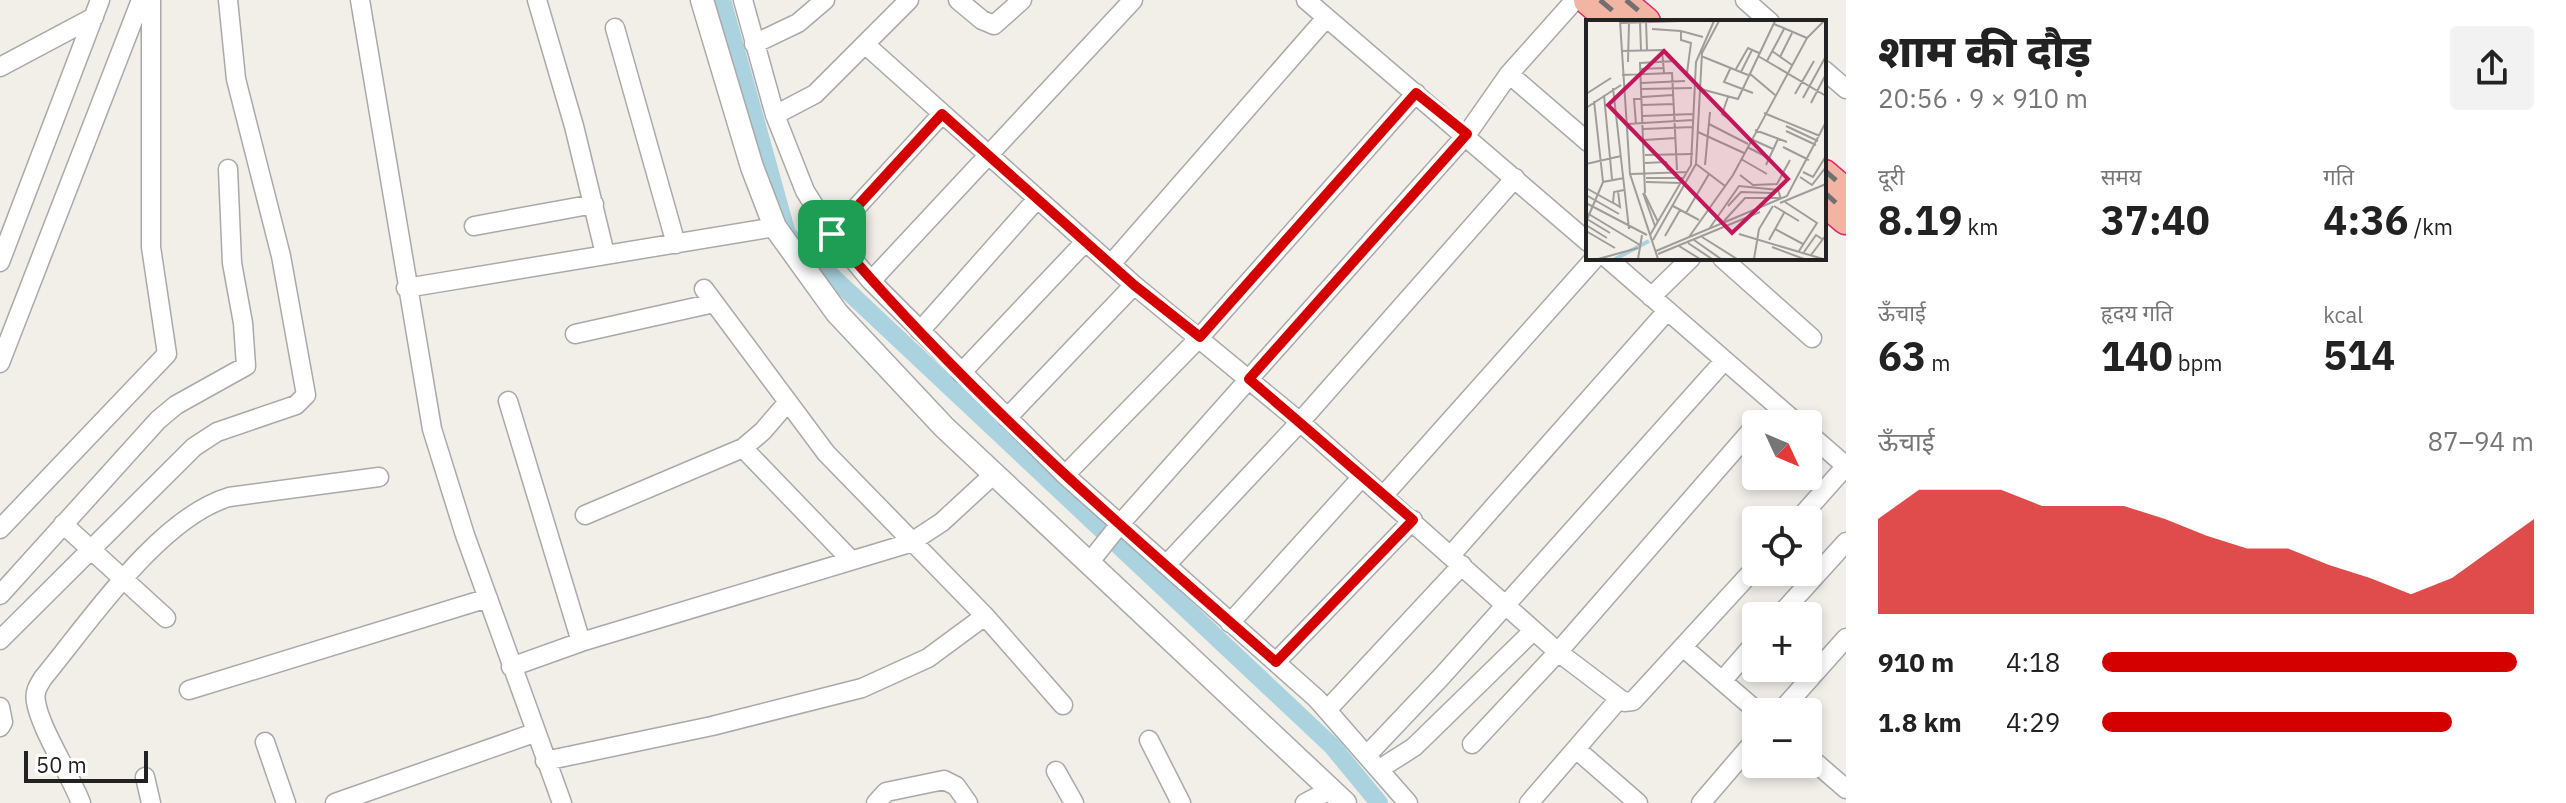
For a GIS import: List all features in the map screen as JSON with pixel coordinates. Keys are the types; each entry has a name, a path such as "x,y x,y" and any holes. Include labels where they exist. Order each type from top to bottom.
{"highway":[{"path":"1589,0 1613,20"},
{"path":"1619,0 1643,20"},
{"path":"1826,177 1846,194"},
{"path":"1826,202 1846,219"}],"street":[{"path":"0,363 141,0"},
{"path":"0,529 167,354 151,247 151,0"},
{"path":"0,640 90,548 206,438 287,408 306,395 281,256 236,79 228,0"},
{"path":"360,0 432,429 450,492 534,733 562,803"},
{"path":"537,0 605,254"},
{"path":"702,0 752,167 775,227 837,313 944,427 994,474 1093,557 1339,796"},
{"path":"743,0 775,115 805,191 832,234 871,281 1065,475 1115,530 1166,565 1276,662 1327,710 1381,768 1408,803"},
{"path":"754,44 798,23 825,0"},
{"path":"775,115 815,94 867,46 909,0"},
{"path":"958,0 982,20 994,25 1022,0"},
{"path":"871,281 1133,0"},
{"path":"1306,0 1467,134 1586,240"},
{"path":"1093,557 1467,134 1509,74 1575,0"},
{"path":"1745,0 1768,20"},
{"path":"0,67 97,8"},
{"path":"0,262 97,8"},
{"path":"1111,264 1326,18"},
{"path":"615,28 676,244"},
{"path":"867,46 1134,285 1300,422 1413,520 1533,631 1619,699 1627,703 1633,701 1742,583"},
{"path":"1826,72 1846,89"},
{"path":"1509,74 1586,140"},
{"path":"1065,475 1200,337 1416,93"},
{"path":"832,234 942,114"},
{"path":"0,595 158,420 176,405 246,366 243,323 232,263 228,169"},
{"path":"1166,565 1300,422 1515,178"},
{"path":"920,331 1037,199"},
{"path":"474,226 594,204"},
{"path":"406,288 775,227"},
{"path":"961,373 1085,242"},
{"path":"1383,496 1593,260"},
{"path":"1609,260 1781,410"},
{"path":"1651,297 1689,260"},
{"path":"1724,260 1812,338"},
{"path":"1007,418 1134,285"},
{"path":"575,334 709,296 826,453 910,543 985,616 1063,705"},
{"path":"1327,710 1667,311"},
{"path":"1368,754 1724,361"},
{"path":"508,401 581,642"},
{"path":"585,515 743,448 763,431 787,403"},
{"path":"1769,410 1774,404"},
{"path":"1472,744 1558,652 1742,440"},
{"path":"1810,506 1846,466 1822,445"},
{"path":"743,448 851,560"},
{"path":"511,667 581,642 910,543 942,522 994,474"},
{"path":"81,803 67,768 40,718 35,691 164,536 207,503 279,487 379,477"},
{"path":"1230,623 1362,477"},
{"path":"1276,662 1413,520"},
{"path":"63,524 166,618"},
{"path":"1792,602 1846,542"},
{"path":"189,690 488,598"},
{"path":"545,761 712,726 862,688 928,658 985,616"},
{"path":"1381,768 1414,747 1533,631"},
{"path":"1792,698 1846,638"},
{"path":"1684,648 1742,698"},
{"path":"1722,681 1742,658"},
{"path":"1529,803 1619,699"},
{"path":"0,707 3,718 0,727"},
{"path":"335,803 534,733"},
{"path":"1149,740 1181,803"},
{"path":"265,742 286,803"},
{"path":"1576,749 1638,803"},
{"path":"1701,803 1742,755"},
{"path":"1822,768 1846,789"},
{"path":"1056,771 1074,803"},
{"path":"145,777 151,803"},
{"path":"876,803 886,792 944,780 956,786 968,803"},
{"path":"1305,803 1339,796"}],"waterway":[{"path":"722,0 787,234 1332,746 1379,803"}],"railway":[{"path":"1600,0 1624,20"},
{"path":"1626,0 1650,20"},
{"path":"1826,172 1846,189"},
{"path":"1826,194 1846,212"}],"route":[{"path":"1416,93 1467,134 1249,379 1413,520 1276,662 1065,475 871,281 832,234 942,114 1134,285 1200,337 1416,93"}]}
